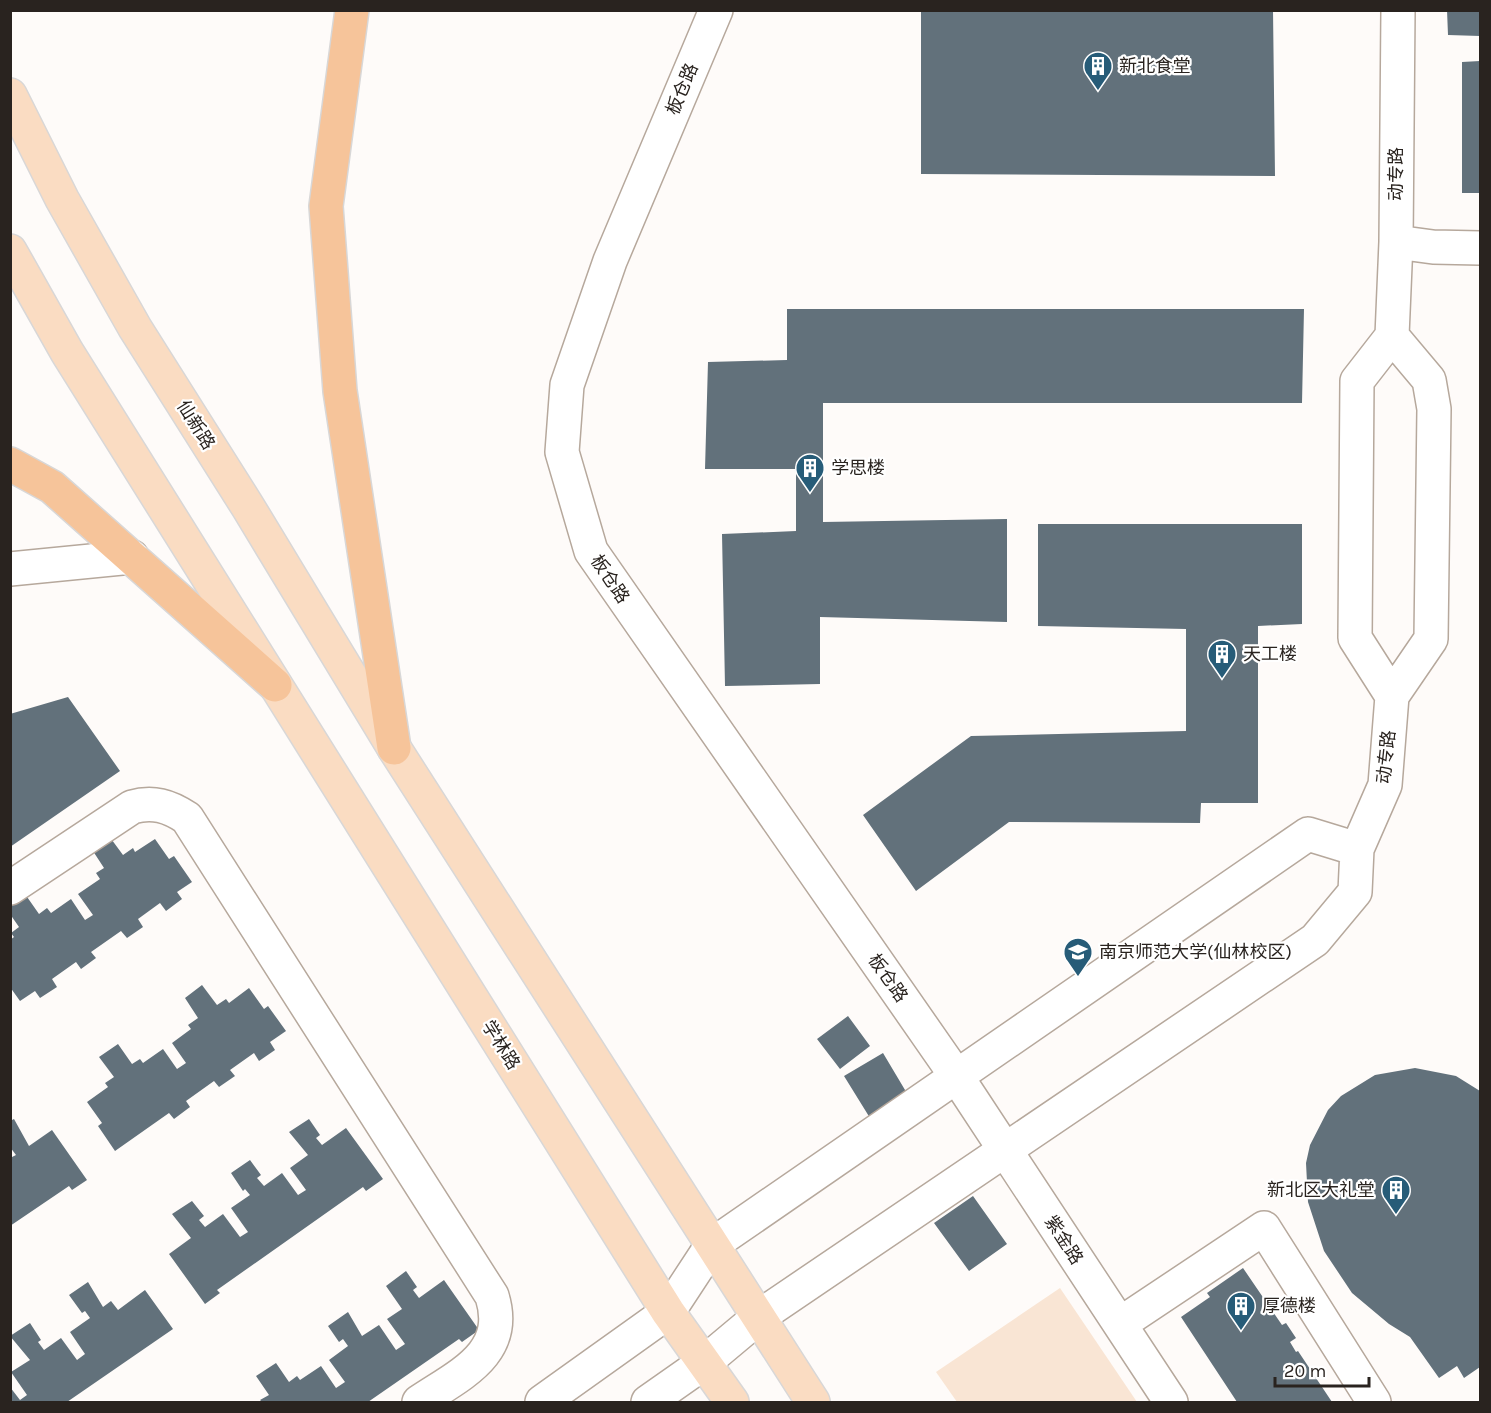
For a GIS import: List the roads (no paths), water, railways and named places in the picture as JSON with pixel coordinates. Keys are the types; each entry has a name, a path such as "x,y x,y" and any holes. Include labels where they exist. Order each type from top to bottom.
{"highway":[{"path":"352,10 326,206 340,391 394,748"},
{"path":"10,464 52,487 275,685"}],"main road":[{"name":"仙新路","path":"10,95 62,199 135,328 248,507 394,748"},
{"path":"10,251 67,352 275,685"},
{"name":"学林路","path":"275,685 668,1312 732,1402"},
{"path":"394,748 813,1402"}],"street":[{"name":"板仓路","path":"716,10 610,261 574,362 567,385 562,452 591,552 957,1077"},
{"name":"动专路","path":"1392,336 1396,242 1398,10"},
{"path":"1396,242 1433,247 1480,248"},
{"path":"1392,336 1429,380 1434,409 1431,639 1392,696 1355,638 1357,381 1392,336"},
{"path":"10,569 132,557"},
{"name":"动专路","path":"1357,849 1385,785 1392,696"},
{"path":"10,888 132,807 162,805 187,818 492,1296 497,1321 488,1348 479,1361 419,1402"},
{"path":"542,1402 668,1312 712,1245 1308,834 1357,849 1355,892 1315,939 760,1316 705,1362 648,1402"},
{"name":"紫金路","path":"957,1077 1171,1402"},
{"path":"1120,1324 1264,1228 1374,1402"}],"place":[{"name":"新北食堂","path":"1098,92"},
{"name":"学思楼","path":"810,494"},
{"name":"天工楼","path":"1222,680"},
{"name":"南京师范大学(仙林校区)","path":"1078,978"},
{"name":"新北区大礼堂","path":"1396,1216"},
{"name":"厚德楼","path":"1241,1332"}]}
